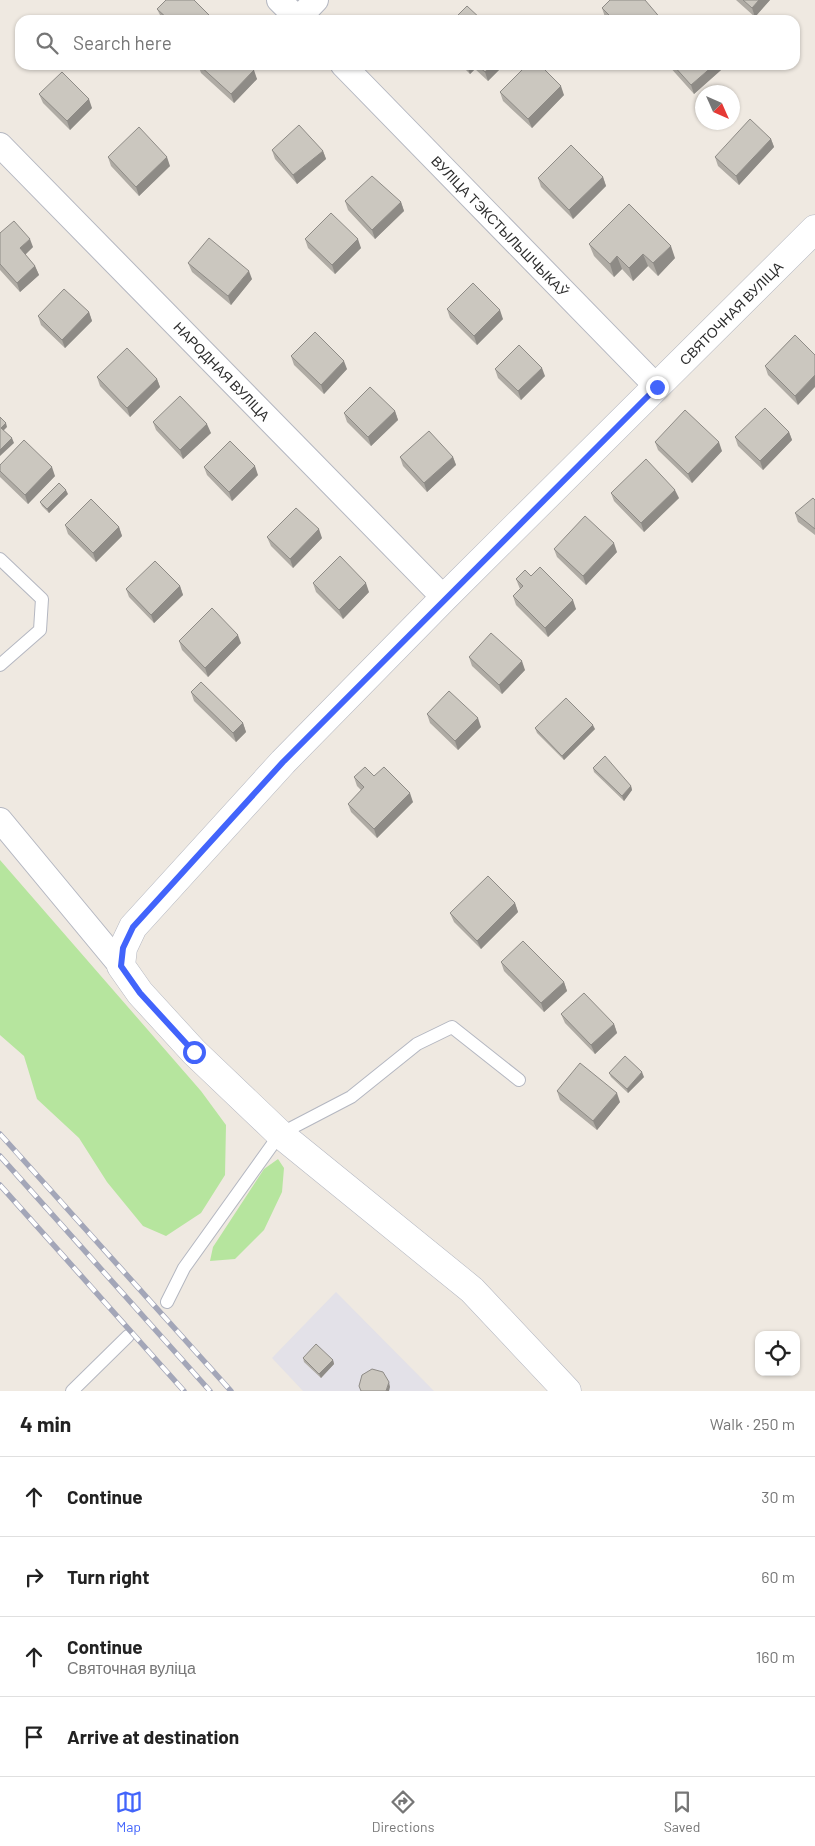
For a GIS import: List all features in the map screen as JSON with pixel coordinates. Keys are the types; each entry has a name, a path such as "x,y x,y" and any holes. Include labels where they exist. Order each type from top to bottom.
{"street":[{"path":"279,0 294,15"},
{"path":"303,15 316,0"},
{"name":"ВУЛІЦА ТЭКСТЫЛЬШЧЫКАЎ","path":"348,70 657,387"},
{"name":"НАРОДНАЯ ВУЛІЦА","path":"0,145 444,598"},
{"name":"СВЯТОЧНАЯ ВУЛІЦА","path":"121,966 123,948 133,927 283,762 444,598 815,229"},
{"path":"0,820 121,966 140,993 194,1052 280,1134 472,1290 567,1391"}],"lane":[{"path":"0,559 42,599 40,630 0,665"},
{"path":"167,1302 184,1268 280,1134 351,1096 417,1044 452,1026 519,1080"},
{"path":"72,1391 128,1336"}],"shaded area":[{"path":"336,1292 434,1391 303,1391 272,1358"}],"green space":[{"path":"0,860 201,1091 226,1125 225,1175 201,1213 166,1236 143,1226 107,1182 79,1138 37,1099 24,1056 0,1035"},
{"path":"278,1159 284,1168 282,1192 264,1230 235,1259 210,1261 213,1247 264,1169"}],"building":[{"path":"166,0 194,0 209,15 164,15 157,9"},
{"path":"610,0 645,0 658,15 609,15 602,8"},
{"path":"743,0 759,0 752,8"},
{"path":"467,6 477,15 458,15"},
{"path":"205,70 254,70 231,94"},
{"path":"522,70 545,70 561,86 528,119 500,92"},
{"path":"678,70 708,70 691,85"},
{"path":"62,72 89,99 67,121 39,94"},
{"path":"750,119 771,139 736,176 715,157"},
{"path":"299,125 323,151 293,175 272,150"},
{"path":"139,127 167,157 136,187 108,157"},
{"path":"571,145 603,177 569,210 538,178"},
{"path":"372,176 401,202 372,230 345,201"},
{"path":"629,204 671,246 653,263 643,254 629,268 617,256 610,264 589,244"},
{"path":"331,213 358,239 332,265 305,239"},
{"path":"14,221 30,239 20,248 35,266 17,283 0,264 0,233"},
{"path":"209,238 249,271 228,296 188,263"},
{"path":"473,283 500,310 474,336 447,309"},
{"path":"64,289 89,312 62,340 38,316"},
{"path":"315,332 344,361 321,385 291,356"},
{"path":"795,335 815,355 815,375 795,396 765,366"},
{"path":"519,345 542,368 518,391 495,369"},
{"path":"127,348 157,379 127,408 97,377"},
{"path":"370,387 395,411 368,437 344,413"},
{"path":"180,396 207,424 180,450 153,422"},
{"path":"765,408 789,432 760,461 735,437"},
{"path":"685,410 719,442 688,474 655,442"},
{"path":"0,417 6,423 1,428 12,438 0,450"},
{"path":"429,431 453,457 424,483 400,457"},
{"path":"24,440 52,467 25,495 0,471 0,465"},
{"path":"230,441 255,466 229,492 204,467"},
{"path":"646,459 675,490 641,523 611,493"},
{"path":"59,483 66,490 47,509 40,502"},
{"path":"813,498 815,500 815,529 795,513"},
{"path":"91,499 119,527 93,553 65,525"},
{"path":"296,508 319,529 290,559 267,537"},
{"path":"585,516 614,543 583,576 554,549"},
{"path":"340,556 366,583 339,610 313,583"},
{"path":"155,561 180,586 151,615 126,589"},
{"path":"540,567 573,600 545,628 513,596 523,586 516,579 525,570 531,576"},
{"path":"212,608 238,635 205,668 179,641"},
{"path":"491,633 522,661 499,685 469,657"},
{"path":"201,682 243,723 233,733 191,692"},
{"path":"449,691 478,718 455,741 427,714"},
{"path":"566,698 593,725 562,756 535,728"},
{"path":"605,756 631,786 622,796 593,768"},
{"path":"365,767 374,776 384,767 410,793 374,829 348,804 364,787 354,777"},
{"path":"488,876 515,903 477,941 450,913"},
{"path":"523,941 564,982 541,1003 501,962"},
{"path":"584,993 614,1024 591,1045 561,1014"},
{"path":"625,1056 642,1072 627,1089 609,1073"},
{"path":"580,1063 617,1093 593,1121 557,1091"},
{"path":"316,1344 333,1360 319,1374 303,1358"},
{"path":"372,1369 383,1372 389,1382 386,1391 361,1391 359,1386 362,1375"}],"railway":[{"path":"0,1134 231,1391"},
{"path":"0,1156 210,1391"},
{"path":"0,1185 184,1391"}],"route":[{"path":"194,1052 140,993 121,966 123,948 133,927 283,762 444,598 657,387"}]}
